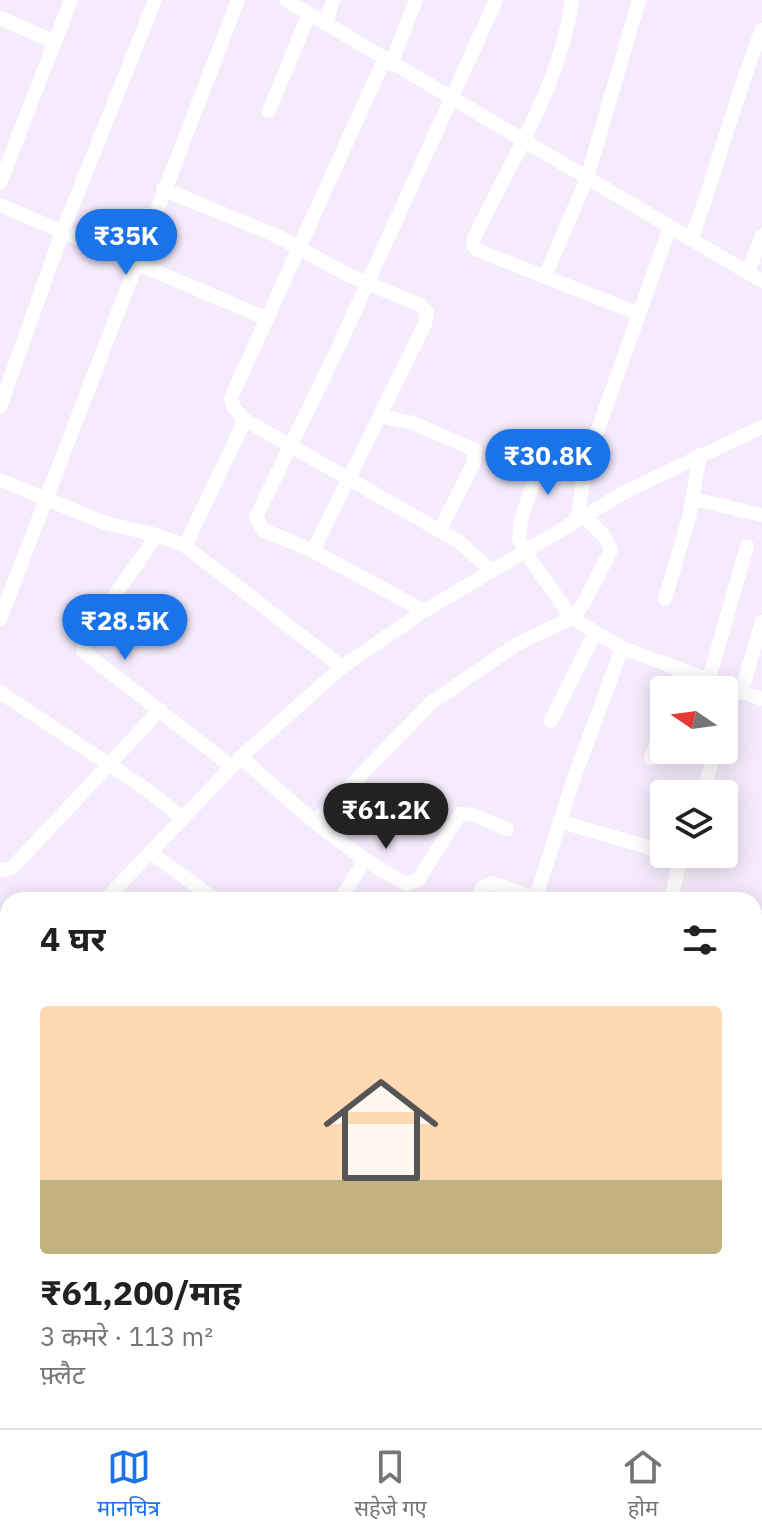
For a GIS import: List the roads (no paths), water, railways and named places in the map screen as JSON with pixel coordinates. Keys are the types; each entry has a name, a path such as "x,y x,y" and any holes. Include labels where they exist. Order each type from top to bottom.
{"street":[{"path":"0,183 71,0"},
{"path":"0,407 63,230 155,0"},
{"path":"0,619 49,499 163,189 238,0"},
{"path":"286,0 762,281"},
{"path":"326,24 333,0"},
{"path":"416,0 265,318 231,398 234,408 245,420 458,541 491,570"},
{"path":"424,611 313,551 263,530 256,522 496,0"},
{"path":"572,0 562,43 540,105 473,245 477,250 637,313"},
{"path":"545,276 587,178 639,0"},
{"path":"269,111 309,14"},
{"path":"0,18 55,42"},
{"path":"691,240 756,59 762,30"},
{"path":"163,189 298,248 420,305 427,312 425,324 313,551"},
{"path":"0,205 265,318"},
{"path":"580,518 586,463 670,227"},
{"path":"748,273 762,235"},
{"path":"380,416 413,423 475,450 473,465 439,531"},
{"path":"185,546 245,420"},
{"path":"113,892 236,762 342,667 424,611 580,518 700,455 761,429"},
{"path":"546,444 519,529 525,552 572,618 622,648 693,676"},
{"path":"665,599 693,499 700,455"},
{"path":"0,480 105,523 157,535 185,546 342,667"},
{"path":"693,499 762,515"},
{"path":"316,821 431,703 517,644 572,618 590,593 611,550 605,537 580,518"},
{"path":"157,535 82,646 86,656 236,762 365,860 406,884 413,884 460,814 474,815 507,829"},
{"path":"710,676 747,546"},
{"path":"738,686 762,622"},
{"path":"551,721 595,633"},
{"path":"537,892 559,821 622,648"},
{"path":"679,676 681,671"},
{"path":"0,692 109,768 146,789 182,818"},
{"path":"738,692 762,699"},
{"path":"0,870 12,868 109,768 160,710"},
{"path":"559,821 650,848"},
{"path":"150,852 205,892"},
{"path":"345,892 365,860"},
{"path":"672,892 676,868"},
{"path":"480,892 492,883 516,892"}]}
